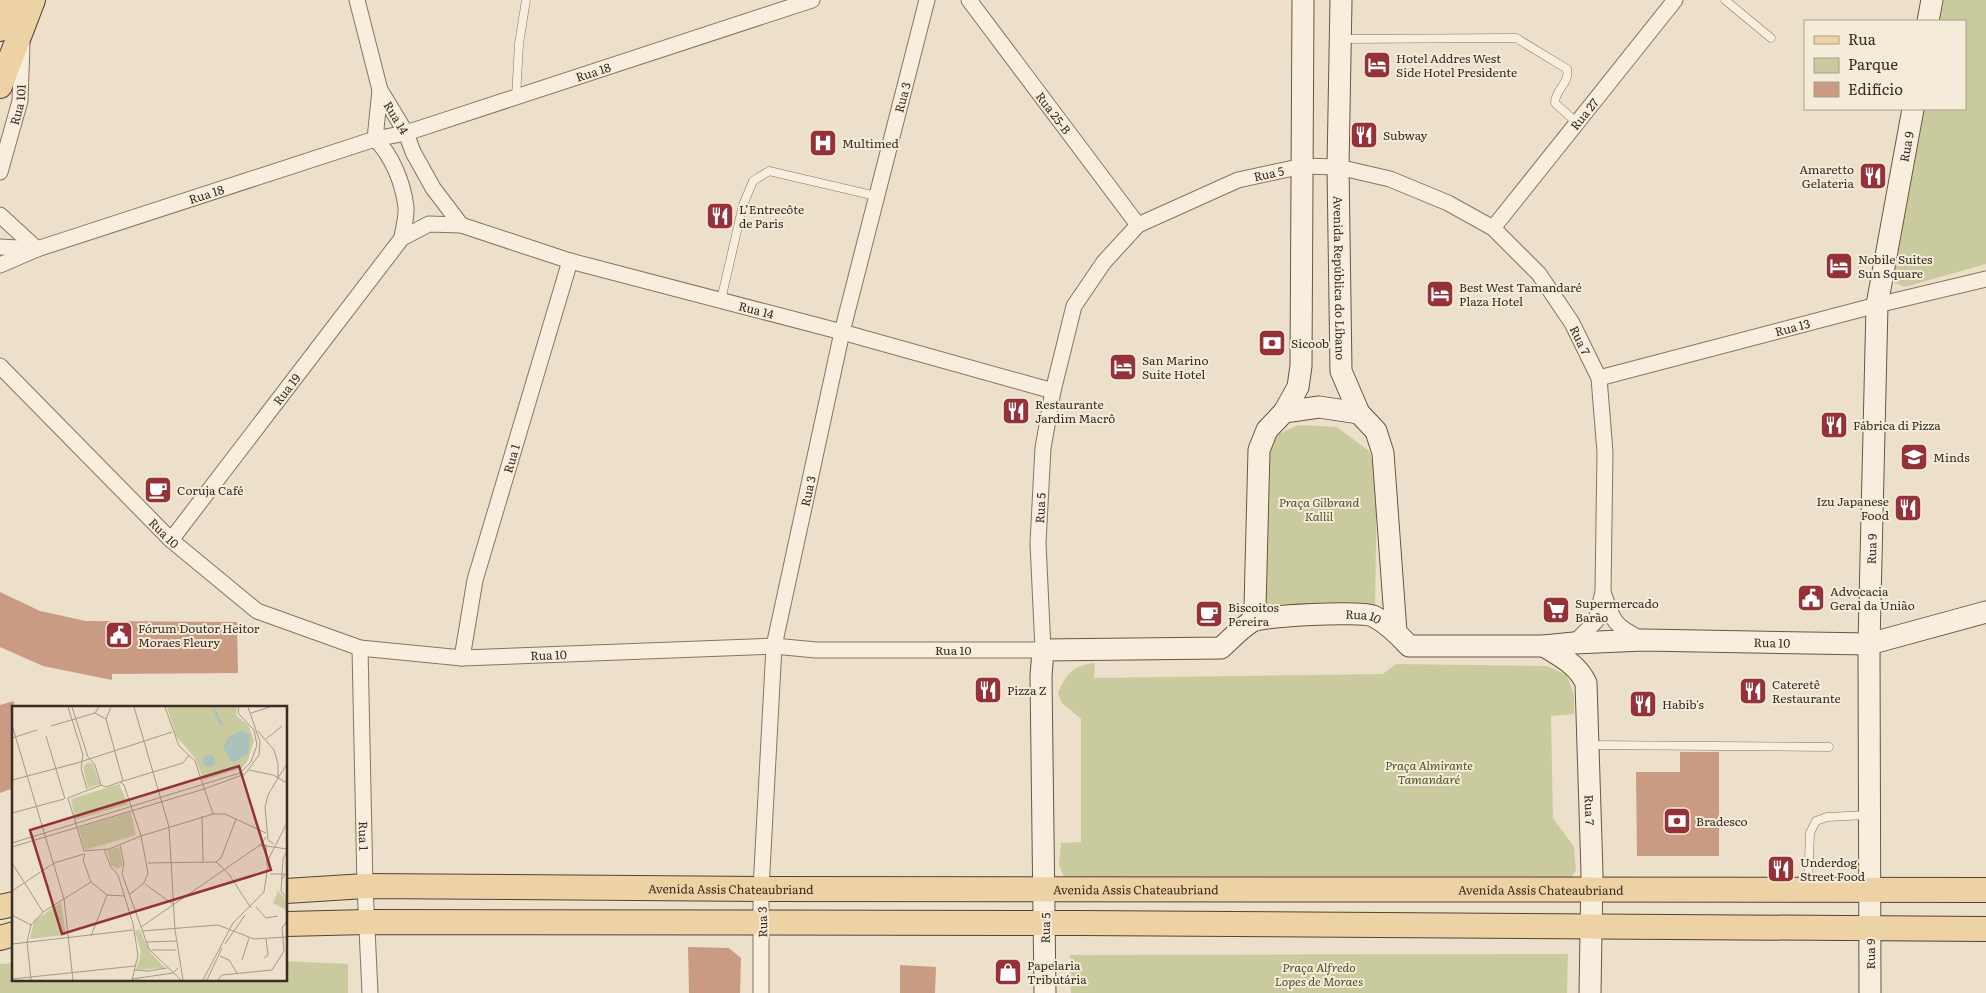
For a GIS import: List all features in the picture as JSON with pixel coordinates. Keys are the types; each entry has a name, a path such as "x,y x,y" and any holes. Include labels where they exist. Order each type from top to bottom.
{"main road":[{"path":"0,86 11,32 10,0"},
{"path":"11,32 33,0"},
{"path":"1252,621 1255,607 1258,450 1267,430 1284,412 1298,387 1301,366 1303,0"},
{"name":"Avenida República do Líbano","path":"1341,0 1338,167 1341,371 1359,413 1376,431 1383,454 1396,632"},
{"path":"1928,20 1932,0"},
{"name":"Rua 9","path":"1870,993 1869,644 1876,305 1913,110"},
{"path":"1284,412 1319,407 1359,413"},
{"name":"Rua 10","path":"1043,650 1221,648 1252,621 1283,616 1356,614 1372,616 1396,632 1409,646 1544,646 1574,642 1644,640 1869,644 1986,612"},
{"name":"Rua 7","path":"1544,646 1573,664 1581,673 1586,683 1591,891 1590,993"},
{"name":"Rua 5","path":"1043,650 1041,676 1045,993"},
{"name":"Avenida Assis Chateaubriand","path":"288,890 365,886 1045,890 1986,890"},
{"path":"288,924 367,922 762,923 1986,929"}],"street":[{"name":"Rua 14","path":"357,0 380,90 406,133 413,152 433,188 461,225"},
{"name":"Rua 18","path":"0,264 37,249 374,139 406,133 812,0"},
{"name":"Rua 3","path":"762,993 761,889 774,646 842,332 927,0"},
{"name":"Rua 25-B","path":"969,0 1138,225"},
{"name":"Rua 27","path":"1493,228 1675,0"},
{"name":"Rua 101","path":"0,172 20,101 11,32"},
{"path":"374,139 380,90"},
{"name":"Rua 14","path":"374,139 386,150 400,184 406,208 402,238"},
{"name":"Rua 5","path":"1043,650 1038,543 1043,448 1053,391 1074,306 1104,262 1138,225 1238,180 1303,166"},
{"name":"Rua 7","path":"1303,166 1338,167 1390,179 1448,203 1493,228 1539,274 1572,323 1599,378 1605,452 1603,592 1596,621 1574,642"},
{"path":"0,215 37,249"},
{"name":"Rua 14","path":"402,238 429,224 461,225 570,261 842,332 1053,391"},
{"name":"Rua 19","path":"171,540 402,238"},
{"name":"Rua 18","path":"0,247 37,249"},
{"name":"Rua 1","path":"462,658 475,580 570,261"},
{"name":"Rua 13","path":"1599,378 1876,305 1986,279"},
{"name":"Rua 10","path":"0,366 171,540 257,611 360,648 462,658 774,646 816,650 1043,650"},
{"name":"Rua 7","path":"1603,592 1612,620 1623,630 1644,640"},
{"name":"Rua 1","path":"360,648 365,886 370,993"}],"lane":[{"path":"516,98 519,44 526,0"},
{"path":"1725,0 1771,38"},
{"path":"1340,38 1516,38 1567,69 1567,81 1555,97 1555,103 1577,123"},
{"path":"721,300 743,205 753,181 770,170 876,196"},
{"path":"1588,744 1829,747"},
{"path":"1808,890 1810,833 1816,821 1827,817 1870,815"}],"green space":[{"path":"1944,0 1986,0 1986,264 1905,287 1895,283 1890,277 1923,110 1966,110 1966,20 1940,20"},
{"name":"Praça Gilbrand Kallil","path":"1298,425 1337,427 1369,451 1377,472 1375,612 1281,605 1260,609 1268,448 1279,434"},
{"name":"Praça Almirante Tamandaré","path":"1095,663 1094,678 1383,674 1396,664 1547,666 1567,675 1574,695 1574,714 1551,716 1553,818 1574,847 1576,871 1568,881 1065,879 1059,865 1061,843 1081,842 1081,719 1062,703 1058,693 1064,680 1071,672 1081,666"},
{"name":"Praça Alfredo Lopes de Moraes","path":"1568,954 1567,993 1071,993 1070,955"},
{"path":"288,961 348,964 348,993 0,993 0,964 12,963 12,980 288,980"}],"building":[{"name":"Fórum Doutor Heitor Moraes Fleury","path":"0,592 40,611 86,621 237,622 238,673 112,674 112,680 43,666 0,647"},
{"path":"14,701 14,706 12,706 12,789 0,793 0,705"},
{"path":"1680,752 1719,752 1719,856 1637,856 1636,772 1680,772"},
{"path":"688,947 729,948 741,958 740,993 689,993"},
{"path":"900,965 936,967 935,993 900,993"}],"place":[{"name":"Hotel Addres West Side Hotel Presidente","path":"1377,65"},
{"name":"Subway","path":"1364,135"},
{"name":"Multimed","path":"823,143"},
{"name":"Amaretto Gelateria","path":"1873,176"},
{"name":"L’Entrecôte de Paris","path":"720,216"},
{"name":"Nobile Suites Sun Square","path":"1839,266"},
{"name":"Best West Tamandaré Plaza Hotel","path":"1440,294"},
{"name":"Sicoob","path":"1272,343"},
{"name":"San Marino Suite Hotel","path":"1123,367"},
{"name":"Restaurante Jardim Macrô","path":"1016,411"},
{"name":"Fábrica di Pizza","path":"1834,425"},
{"name":"Minds","path":"1914,457"},
{"name":"Coruja Café","path":"158,490"},
{"name":"Izu Japanese Food","path":"1908,508"},
{"name":"Advocacia Geral da União","path":"1811,598"},
{"name":"Supermercado Barão","path":"1556,610"},
{"name":"Biscoitos Pereira","path":"1209,614"},
{"name":"Fórum Doutor Heitor Moraes Fleury","path":"119,635"},
{"name":"Pizza Z","path":"988,690"},
{"name":"Cateretê Restaurante","path":"1753,691"},
{"name":"Habib's","path":"1643,704"},
{"name":"Bradesco","path":"1677,821"},
{"name":"Underdog Street Food","path":"1781,869"},
{"name":"Papelaria Tributária","path":"1008,972"}]}
